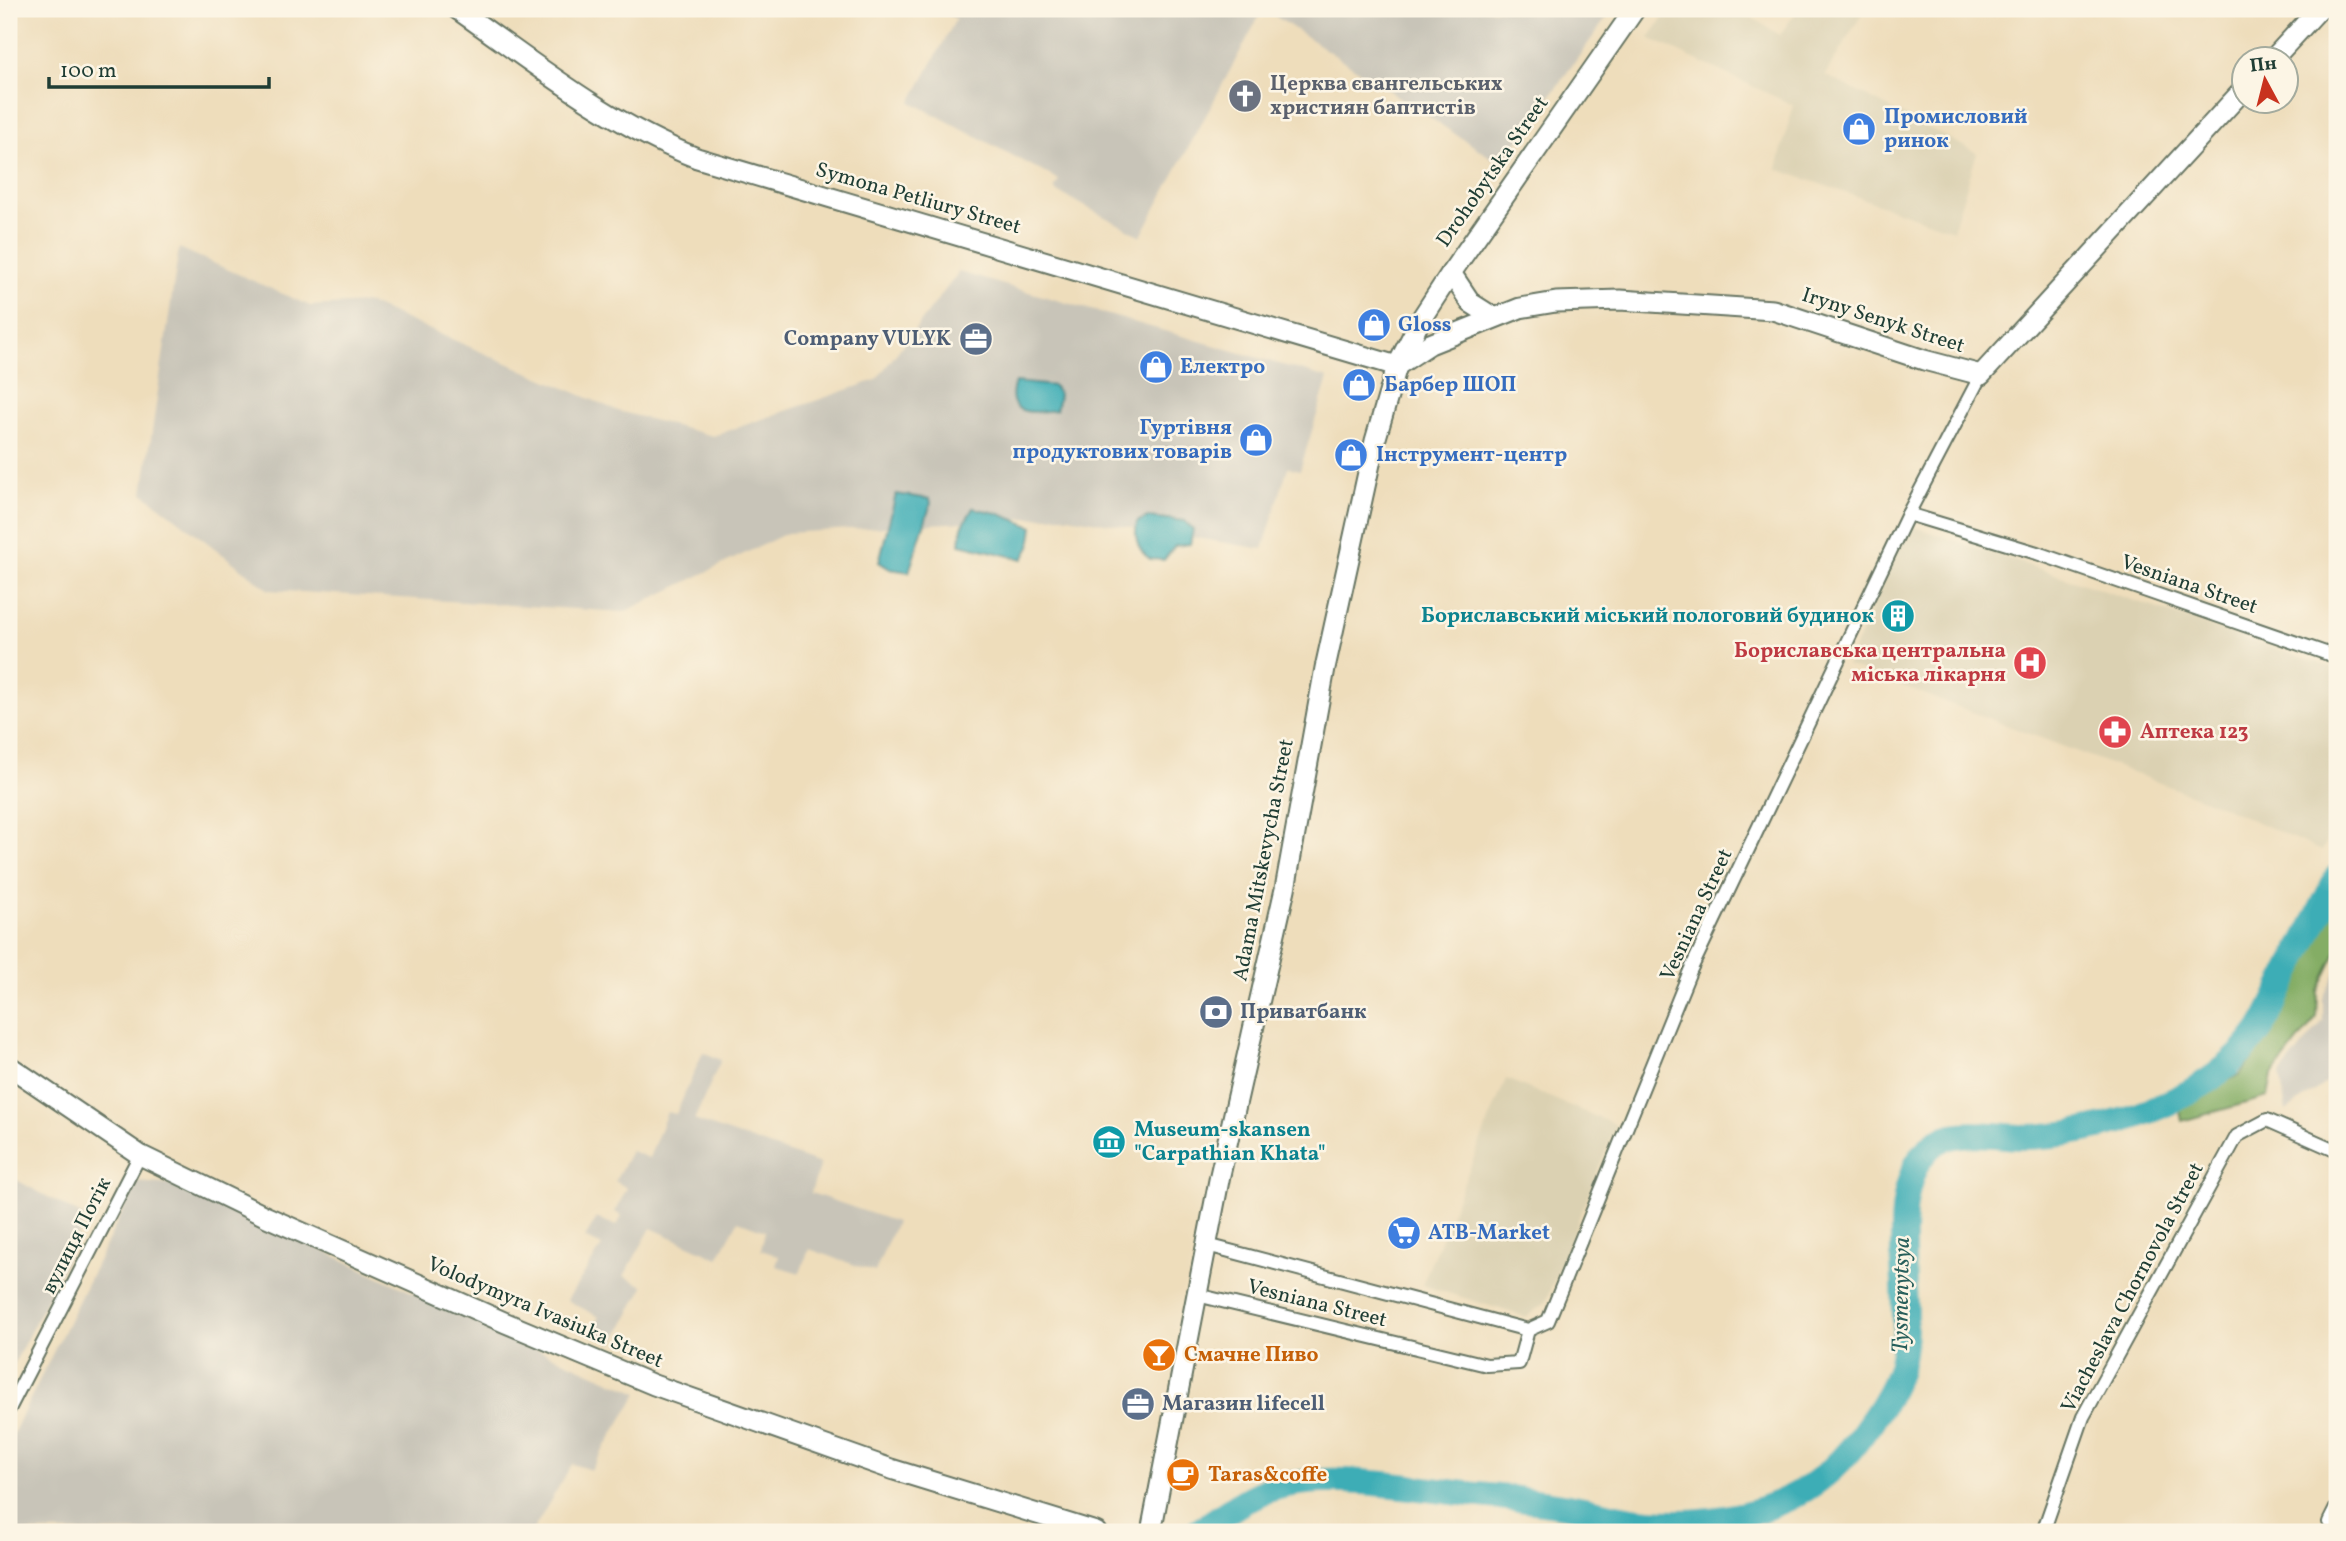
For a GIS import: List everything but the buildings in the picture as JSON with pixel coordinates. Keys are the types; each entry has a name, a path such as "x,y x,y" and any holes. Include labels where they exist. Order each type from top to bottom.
{"main road":[{"name":"Symona Petliury Street","path":"457,9 608,114 655,142 697,158 1397,366"},
{"name":"Drohobytska Street","path":"1397,366 1421,319 1451,273 1635,9"},
{"path":"2285,46 2319,9"},
{"name":"Iryny Senyk Street","path":"1397,366 1430,344 1520,308 1569,301 1620,300 1773,310 1924,360 1982,375 2230,105"},
{"path":"1451,273 1471,303 1493,317"},
{"name":"Adama Mitskevycha Street","path":"1152,1532 1206,1245 1285,889 1345,574 1375,441 1397,366"},
{"name":"Volodymyra Ivasiuka Street","path":"9,1066 140,1155 267,1217 654,1385 891,1469 1096,1532"}],"street":[{"name":"Vesniana Street","path":"1206,1245 1528,1331 1548,1321 1690,971 1908,514 1982,375"},
{"name":"Vesniana Street","path":"1908,514 2037,553 2337,657"},
{"name":"Viacheslava Chornovola Street","path":"2043,1532 2090,1405 2237,1136 2267,1120 2337,1151"},
{"name":"вулиця Потік","path":"9,1409 140,1155"},
{"name":"Vesniana Street","path":"1197,1295 1487,1365 1519,1363 1528,1331"},
{"path":"2329,1522 2337,1506"}],"shaded area":[{"path":"937,9 1263,9 1141,236 1054,190 1059,180 911,102 956,19"},
{"path":"1264,9 1613,9 1501,164"},
{"name":"Промисловий ринок","path":"1669,9 1738,9 1780,35 1798,9 1865,9 1825,75 1977,153 1953,230 1777,169 1793,105 1649,38"},
{"path":"179,248 310,306 368,303 618,411 713,436 876,380 959,272 1328,378 1300,470 1288,467 1263,549 1062,516 787,533 624,612 269,590 143,493"},
{"path":"1909,525 2337,669 2337,819 2322,851 2221,806 1847,665"},
{"path":"2337,969 2337,1075 2286,1111 2280,1074 2323,1021 2323,998"},
{"path":"703,1052 721,1060 694,1120 820,1164 811,1193 896,1222 875,1272 809,1249 800,1273 776,1266 779,1256 761,1250 765,1231 738,1221 718,1258 651,1228 624,1276 644,1286 613,1344 590,1332 599,1317 567,1300 602,1246 585,1238 597,1218 617,1226 622,1216 615,1212 627,1188 615,1181 631,1151 649,1158 667,1112 676,1114"},
{"path":"1506,1079 1616,1125 1545,1303 1526,1317 1422,1285"},
{"path":"9,1176 87,1218 9,1374"},
{"path":"137,1182 186,1186 471,1320 638,1393 591,1470 572,1464 532,1532 9,1532 9,1442"}],"green space":[{"path":"2337,902 2337,951 2318,991 2317,1017 2272,1075 2268,1097 2182,1121 2179,1107 2240,1074 2271,1035"}],"water":[{"path":"1015,382 1054,386 1059,395 1056,410 1030,412 1017,407 1012,393"},
{"path":"896,494 930,499 931,503 909,572 890,569 879,562"},
{"path":"973,508 997,513 1033,527 1030,547 1023,559 960,544 962,527"},
{"path":"1148,517 1185,521 1193,530 1190,544 1175,546 1164,560 1150,559 1139,547 1136,533 1137,522"}],"waterway":[{"name":"Tysmenytsya","path":"1197,1532 1242,1502 1261,1493 1305,1482 1376,1483 1521,1499 1637,1520 1673,1522 1746,1514 1792,1497 1831,1470 1861,1436 1889,1393 1900,1367 1905,1313 1903,1222 1907,1194 1915,1169 1929,1148 1938,1141 1960,1135 2052,1135 2119,1122 2185,1095 2214,1076 2239,1055 2264,1024 2337,877"}],"place":[{"name":"Церква євангельських християн баптистів","path":"1245,96"},
{"name":"Промисловий ринок","path":"1859,129"},
{"name":"Gloss","path":"1374,325"},
{"name":"Company VULYK","path":"976,339"},
{"name":"Електро","path":"1156,367"},
{"name":"Барбер ШОП","path":"1359,385"},
{"name":"Гуртівня продуктових товарів","path":"1256,440"},
{"name":"Інструмент-центр","path":"1351,455"},
{"name":"Бориславський міський пологовий будинок","path":"1898,616"},
{"name":"Бориславська центральна міська лікарня","path":"2030,663"},
{"name":"Аптека 123","path":"2115,732"},
{"name":"Приватбанк","path":"1216,1012"},
{"name":"Museum-skansen \"Carpathian Khata\"","path":"1109,1142"},
{"name":"ATB-Market","path":"1404,1233"},
{"name":"Смачне Пиво","path":"1159,1355"},
{"name":"Магазин lifecell","path":"1138,1404"},
{"name":"Taras&coffe","path":"1183,1475"}]}
